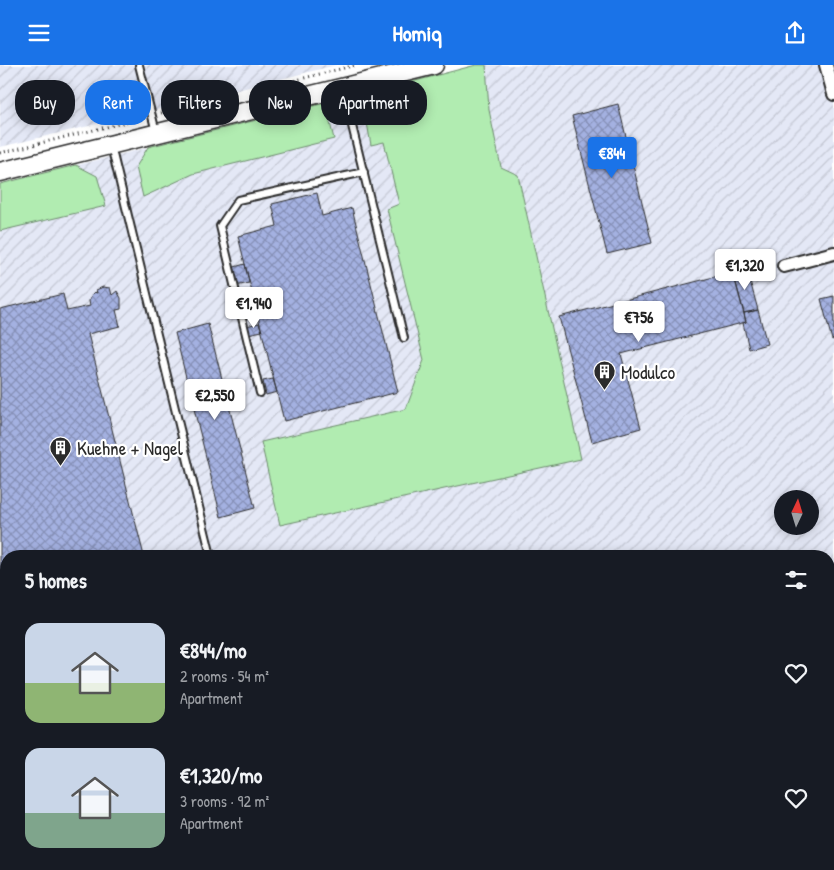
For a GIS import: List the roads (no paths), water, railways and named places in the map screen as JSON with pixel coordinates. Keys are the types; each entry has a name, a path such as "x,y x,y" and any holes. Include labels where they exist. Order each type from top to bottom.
{"main road":[{"path":"371,80 434,65"},
{"path":"0,172 321,92"}],"street":[{"path":"826,65 834,94"},
{"path":"784,266 834,253"}],"lane":[{"path":"139,65 156,133"},
{"path":"352,125 404,339"},
{"path":"111,145 210,550"},
{"path":"260,393 220,226 238,200 364,172"}],"place":[{"name":"Modulco","path":"605,391"},
{"name":"Kuehne + Nagel","path":"61,467"}]}
